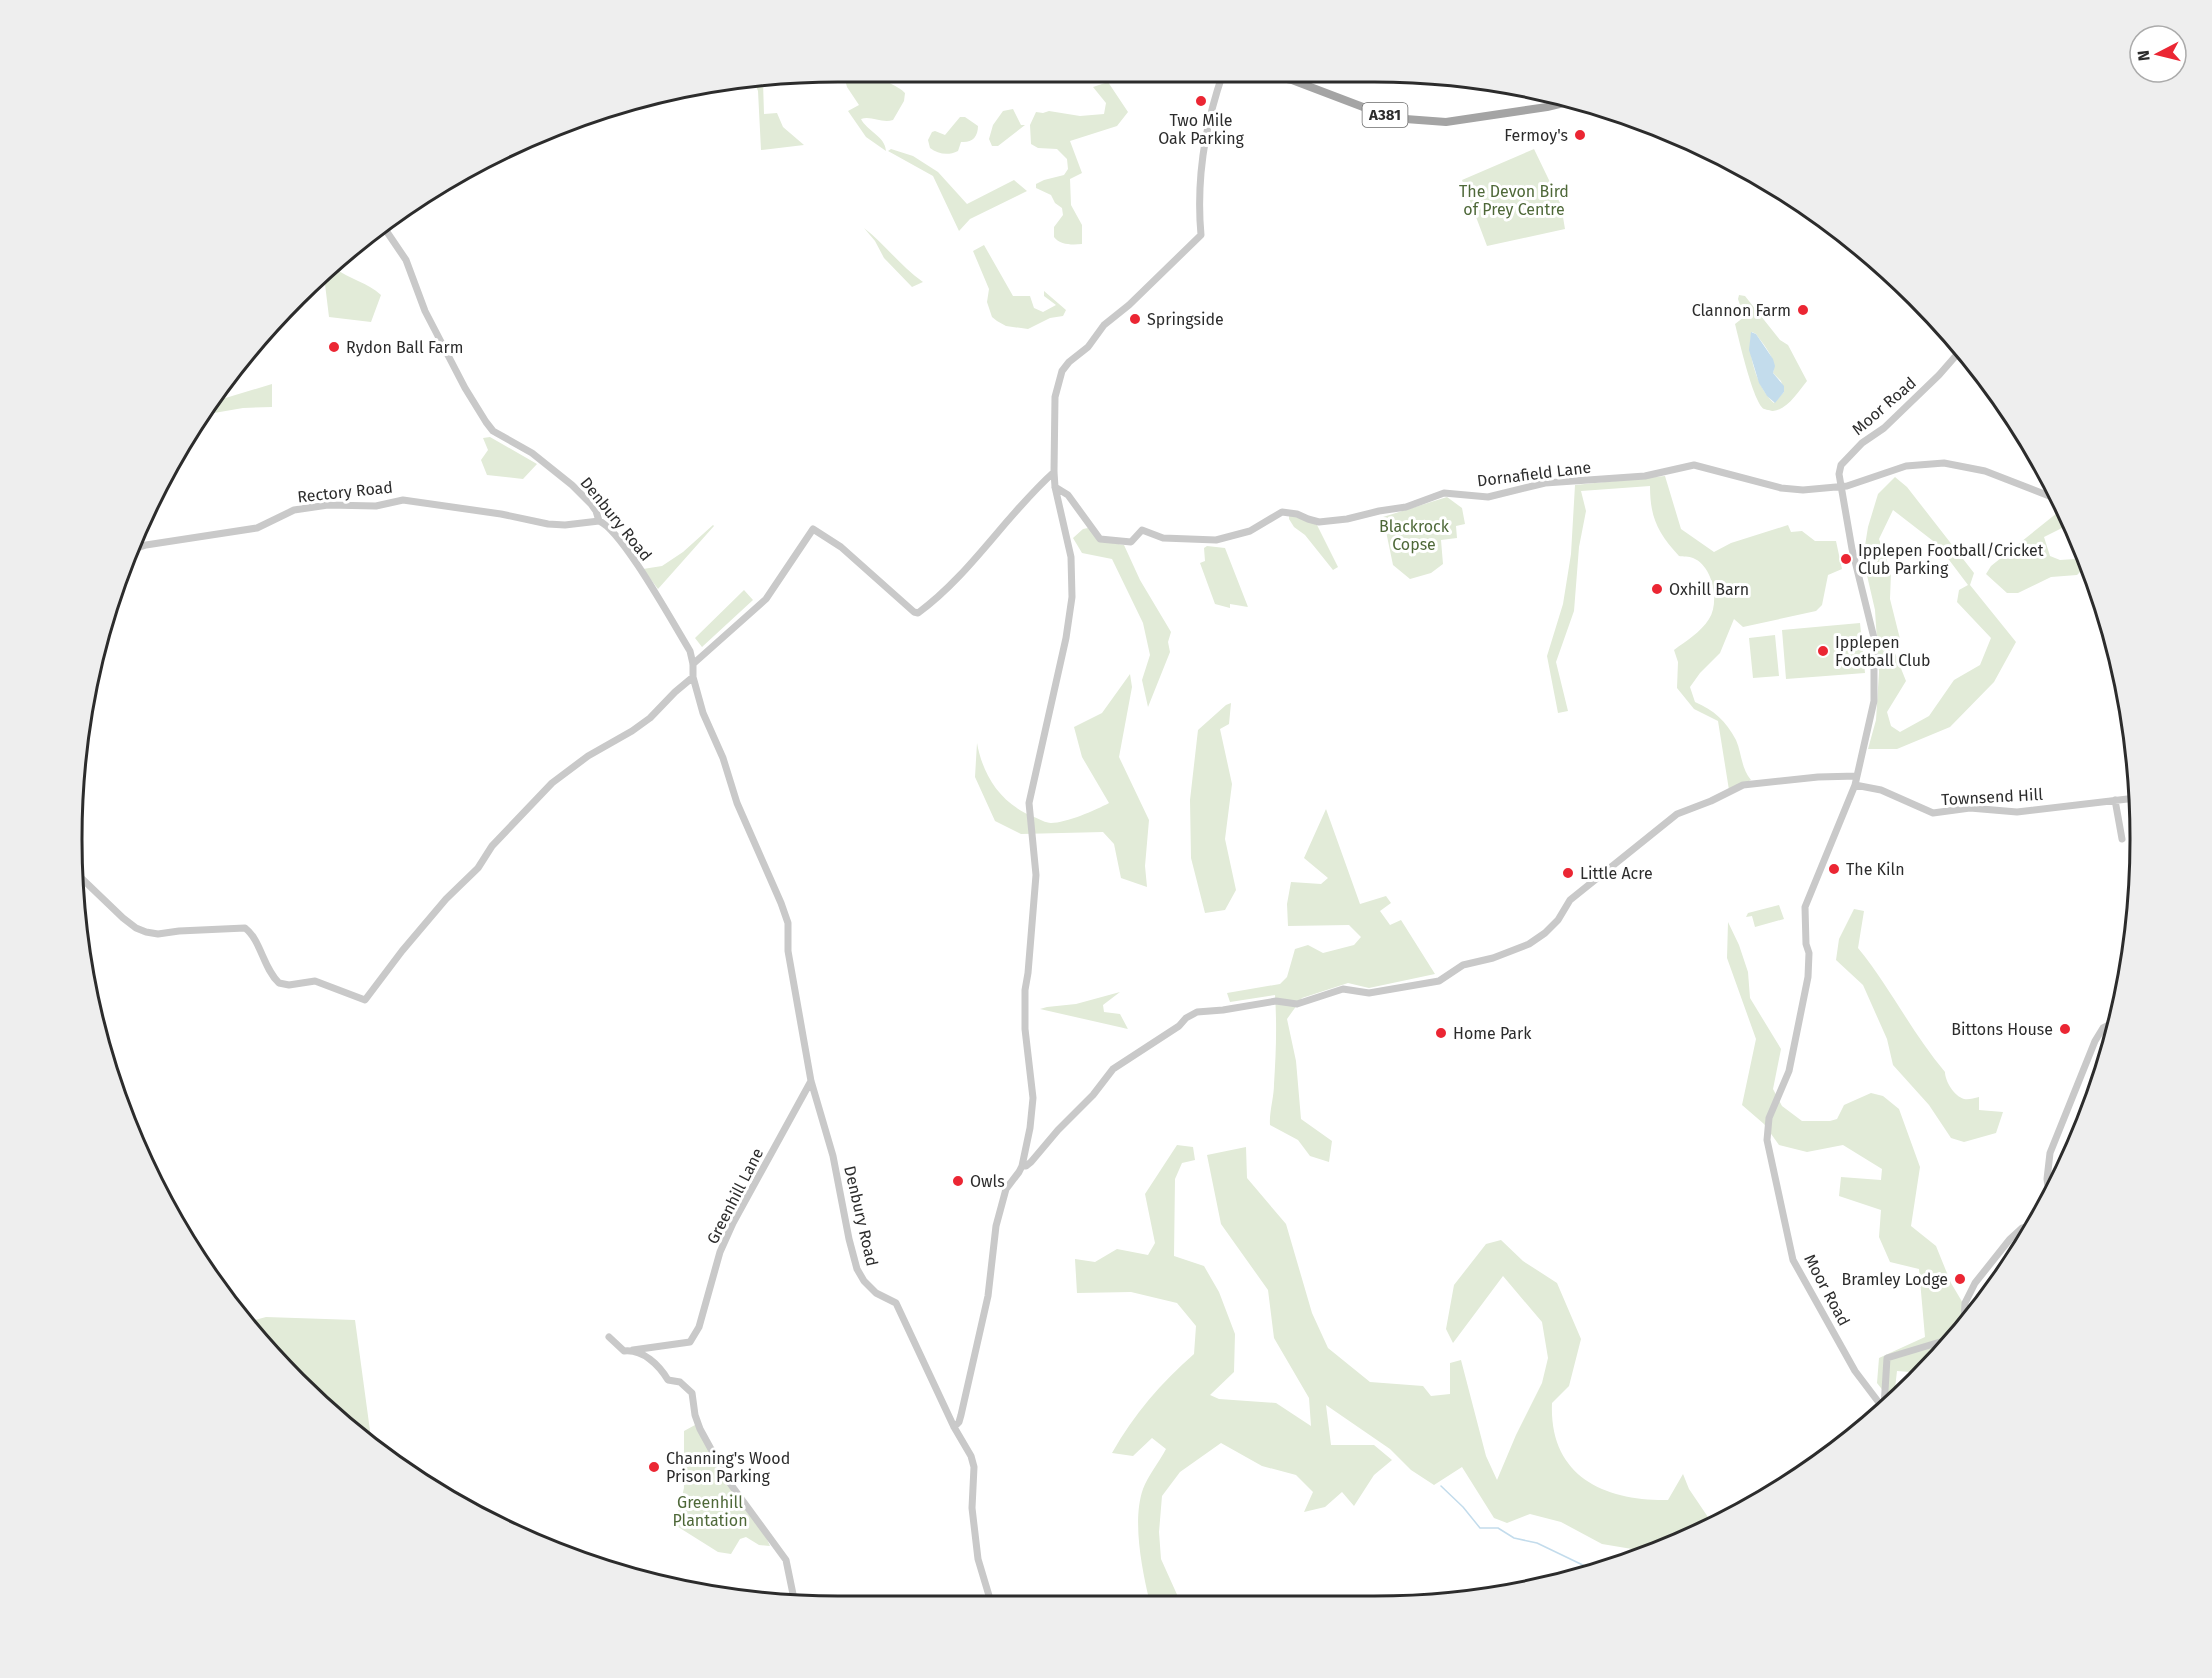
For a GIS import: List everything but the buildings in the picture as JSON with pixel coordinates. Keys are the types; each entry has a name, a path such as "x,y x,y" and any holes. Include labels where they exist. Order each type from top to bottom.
{"main road":[{"name":"A381","path":"1297,82 1392,118 1446,122 1556,105"}],"street":[{"path":"954,1427 961,1415 982,1329 996,1226 1006,1189 1022,1166 1030,1128 1033,1098 1024,1008 1036,875 1029,822 1029,803 1068,627 1072,597 1071,556 1055,487 1056,432 1053,406 1062,371 1069,362 1088,347 1104,325 1129,305 1201,235 1199,184 1202,160 1212,108 1220,82"},
{"name":"Denbury Road","path":"387,232 406,260 425,311 465,388 486,422 493,431 532,453 572,485 591,504 596,511 598,521 606,525 636,563 690,651 693,677 703,713 723,758 737,803 788,923 788,951 811,1082 833,1155 857,1269 864,1281 876,1293 896,1303 954,1427 971,1456 974,1467 972,1508 978,1559 989,1596"},
{"name":"Moor Road","path":"1878,1402 1855,1371 1793,1260 1767,1140 1769,1118 1789,1071 1808,977 1809,953 1806,944 1805,907 1855,785 1875,700 1874,638 1852,549 1839,474 1841,465 1862,443 1884,429 1955,356"},
{"path":"1842,487 1900,467 1944,463 1986,471 2046,495"},
{"name":"Dornafield Lane","path":"1055,487 1068,495 1100,539 1131,542 1142,530 1163,538 1216,540 1250,531 1282,512 1297,514 1319,522 1347,519 1406,507 1444,492 1488,497 1545,483 1645,476 1694,465 1781,488 1803,490 1842,487"},
{"path":"693,664 766,599 813,529 820,531 841,547 914,612 918,613 941,595 1024,501 1054,472"},
{"name":"Rectory Road","path":"141,547 257,528 294,510 328,505 376,506 403,500 501,514 548,524 565,525 598,521"},
{"path":"84,880 136,928 158,934 245,928 250,932 262,958 279,983 289,985 315,981 365,1000 446,899 478,868 492,846 552,783 588,756 650,718 693,677"},
{"path":"1022,1166 1031,1162 1058,1130 1093,1095 1113,1069 1179,1026 1197,1011 1223,1010 1276,1001 1297,1004 1343,989 1369,993 1439,981 1463,965 1493,958 1529,944 1545,933 1558,920 1570,900 1677,814 1711,801 1743,784 1857,776"},
{"name":"Townsend Hill","path":"1855,785 1881,790 1933,813 1970,808 2017,812 2128,799"},
{"path":"2115,800 2122,838"},
{"path":"2047,1181 2050,1153 2095,1041 2106,1027"},
{"name":"Greenhill Lane","path":"609,1337 624,1351 690,1342 699,1327 720,1252 811,1082"},
{"path":"1965,1310 1965,1303 1975,1283 2020,1230"},
{"path":"1884,1397 1887,1358 1937,1343"},
{"path":"633,1350 659,1365 668,1380 680,1382 693,1393 695,1415 700,1429 729,1482 786,1560 793,1594"}],"green space":[{"path":"846,82 888,82 905,93 904,101 893,120 861,119 883,141 886,151 866,137 848,111 859,105"},
{"path":"1108,82 1128,112 1117,126 1070,141 1082,173 1070,179 1071,205 1082,225 1082,244 1063,243 1054,237 1054,227 1063,215 1062,208 1055,203 1051,195 1036,188 1036,184 1064,175 1068,169 1067,159 1057,149 1038,148 1031,144 1030,125 1036,112 1049,111 1080,116 1104,114 1106,103 1093,87"},
{"path":"757,87 763,87 764,114 777,113 783,127 804,145 761,150"},
{"path":"1013,109 1021,125 1025,125 998,146 992,146 989,139 993,125 1003,111"},
{"path":"960,117 965,117 978,126 974,138 961,142 958,151 947,154 930,148 928,140 932,132 945,135"},
{"path":"891,149 913,156 938,172 967,204 1014,180 1027,191 970,219 959,231 933,176 888,151"},
{"name":"The Devon Bird of Prey Centre","path":"1534,149 1561,205 1565,229 1487,246 1462,180"},
{"path":"864,228 923,282 912,287 884,258 875,241"},
{"path":"984,245 1013,296 1030,296 1034,308 1043,312 1056,305 1044,296 1044,291 1066,310 1063,316 1050,318 1028,329 1006,326 992,317 987,302 989,289 973,251"},
{"path":"339,271 381,295 371,322 329,317 325,284"},
{"path":"1739,295 1745,296 1780,340 1788,345 1807,381 1792,399 1778,410 1764,409 1755,395 1735,324 1744,317 1738,299","holes":["1752,332 1756,334 1771,357 1773,373 1781,381 1784,392 1774,403 1758,380 1752,360"]},
{"path":"272,384 272,407 243,408 214,413 225,398"},
{"path":"490,437 537,464 523,479 487,475 481,460 488,450 483,438"},
{"path":"1665,476 1681,529 1714,552 1731,543 1788,525 1791,532 1802,531 1815,541 1836,541 1842,569 1828,575 1822,605 1816,611 1743,627 1734,619 1720,653 1690,687 1695,702 1719,717 1736,740 1743,766 1751,780 1729,790 1718,721 1694,709 1677,688 1678,662 1674,650 1698,632 1709,619 1714,603 1713,585 1710,576 1700,562 1691,557 1679,556 1666,540 1654,516 1650,486 1581,491 1586,511 1579,547 1574,611 1556,662 1568,711 1558,713 1547,656 1563,604 1571,554 1575,485"},
{"path":"1895,477 1907,487 1974,573 1970,585 2016,642 1994,682 1950,727 1897,749 1868,749 1876,720 1879,672 1875,610 1863,558 1868,527 1878,494","holes":["1893,510 1937,544 1968,585 1959,590 1957,602 1991,638 1980,665 1954,680 1929,716 1900,732 1891,726 1887,712 1906,681 1894,651 1900,639 1890,599 1891,572 1879,539"]},
{"name":"Blackrock Copse","path":"1447,497 1462,508 1465,524 1456,526 1457,538 1441,540 1443,564 1431,573 1410,579 1393,565 1383,517"},
{"path":"1289,514 1317,525 1338,567 1333,570 1305,535 1294,527"},
{"path":"2056,514 2062,528 2044,537 2050,556 2060,560 2075,559 2080,572 2077,575 2051,577 2018,593 2007,593 1986,574 1991,566"},
{"path":"713,525 658,589 643,569 662,566 683,552"},
{"path":"1088,528 1101,541 1124,545 1140,580 1171,632 1168,642 1170,652 1148,707 1142,680 1150,655 1143,623 1112,559 1082,553 1073,538 1083,529"},
{"path":"1207,546 1225,548 1248,607 1230,604 1230,608 1215,604 1200,563 1205,561 1204,548"},
{"path":"744,590 753,600 702,647 695,638"},
{"name":"Ipplepen Football Club","path":"1860,623 1865,673 1786,679 1782,630"},
{"path":"1775,635 1779,676 1753,678 1749,638"},
{"path":"1130,674 1132,687 1119,757 1149,820 1145,866 1147,887 1121,878 1114,844 1103,832 1021,834 995,821 975,777 977,743 984,767 995,788 1012,805 1034,817 1051,823 1065,821 1109,803 1082,757 1074,727 1102,713"},
{"path":"1231,703 1229,724 1220,729 1232,784 1225,839 1236,890 1225,910 1205,913 1191,858 1190,800 1198,730"},
{"path":"1326,809 1360,904 1386,896 1391,903 1380,911 1390,925 1401,920 1435,974 1369,988 1348,983 1302,998 1287,1019 1296,1061 1301,1119 1332,1141 1329,1162 1310,1156 1298,1140 1270,1125 1276,1051 1275,995 1230,1002 1227,993 1280,984 1287,977 1295,949 1308,945 1323,953 1354,945 1361,937 1349,925 1288,926 1287,904 1291,882 1321,884 1328,878 1304,858"},
{"path":"1779,905 1784,919 1755,927 1752,916 1746,917 1748,913"},
{"path":"1854,909 1864,911 1858,948 1945,1072 1954,1092 1964,1099 1979,1097 1979,1110 2003,1112 1996,1133 1964,1142 1951,1138 1929,1105 1893,1065 1887,1039 1863,985 1836,960 1839,939"},
{"path":"1728,922 1748,972 1750,998 1781,1049 1773,1089 1782,1106 1802,1121 1830,1121 1837,1119 1844,1105 1871,1093 1883,1096 1899,1109 1920,1167 1911,1226 1936,1246 1951,1283 1966,1308 1910,1372 1897,1371 1895,1386 1886,1395 1877,1383 1879,1358 1925,1337 1919,1269 1890,1262 1879,1237 1881,1210 1839,1196 1841,1177 1881,1180 1882,1169 1843,1145 1807,1152 1779,1145 1764,1124 1742,1105 1756,1039 1727,958"},
{"path":"1120,992 1103,1005 1104,1012 1120,1014 1128,1029 1040,1009 1076,1004"},
{"path":"1177,1145 1193,1147 1195,1160 1182,1163 1175,1179 1174,1256 1204,1266 1219,1292 1235,1334 1234,1372 1210,1395 1219,1399 1276,1403 1311,1426 1309,1398 1274,1338 1268,1290 1221,1224 1207,1155 1246,1147 1247,1178 1286,1224 1312,1313 1328,1348 1370,1382 1423,1386 1431,1396 1450,1394 1450,1363 1461,1360 1486,1456 1497,1480 1542,1383 1548,1358 1542,1322 1503,1276 1453,1343 1446,1329 1454,1285 1486,1244 1501,1240 1523,1261 1557,1283 1581,1339 1569,1386 1552,1403 1553,1428 1560,1449 1571,1466 1585,1479 1602,1489 1622,1496 1645,1499 1668,1500 1683,1474 1689,1489 1708,1517 1632,1549 1602,1544 1561,1522 1530,1514 1507,1523 1494,1518 1462,1467 1434,1485 1411,1470 1390,1449 1326,1405 1331,1445 1374,1445 1392,1460 1374,1475 1354,1506 1342,1492 1325,1507 1304,1512 1313,1492 1296,1475 1262,1466 1221,1443 1180,1472 1162,1496 1159,1532 1161,1559 1178,1596 1148,1596 1139,1544 1138,1515 1145,1484 1166,1449 1152,1438 1133,1456 1112,1453 1129,1425 1149,1400 1194,1354 1196,1326 1177,1303 1131,1292 1077,1293 1075,1259 1095,1262 1117,1249 1148,1255 1155,1243 1145,1194"},
{"path":"266,1317 355,1320 370,1433 304,1374 255,1320"},
{"name":"Greenhill Plantation","path":"695,1425 770,1546 759,1545 746,1537 740,1539 731,1554 718,1552 675,1525 684,1488 684,1431"}],"water":[{"path":"1751,332 1756,334 1773,359 1775,366 1773,373 1784,386 1784,392 1775,403 1767,396 1759,383 1749,350"}],"waterway":[{"path":"1441,1486 1463,1507 1480,1528 1498,1528 1514,1538 1537,1543 1584,1565"}],"place":[{"name":"Two Mile Oak Parking","path":"1201,101"},
{"name":"Fermoy's","path":"1580,135"},
{"name":"Clannon Farm","path":"1803,310"},
{"name":"Springside","path":"1135,319"},
{"name":"Rydon Ball Farm","path":"334,347"},
{"name":"Ipplepen Football/Cricket Club Parking","path":"1846,559"},
{"name":"Oxhill Barn","path":"1657,589"},
{"name":"Ipplepen Football Club","path":"1823,651"},
{"name":"The Kiln","path":"1834,869"},
{"name":"Little Acre","path":"1568,873"},
{"name":"Bittons House","path":"2065,1029"},
{"name":"Home Park","path":"1441,1033"},
{"name":"Owls","path":"958,1181"},
{"name":"Bramley Lodge","path":"1960,1279"},
{"name":"Channing's Wood Prison Parking","path":"654,1467"}]}
